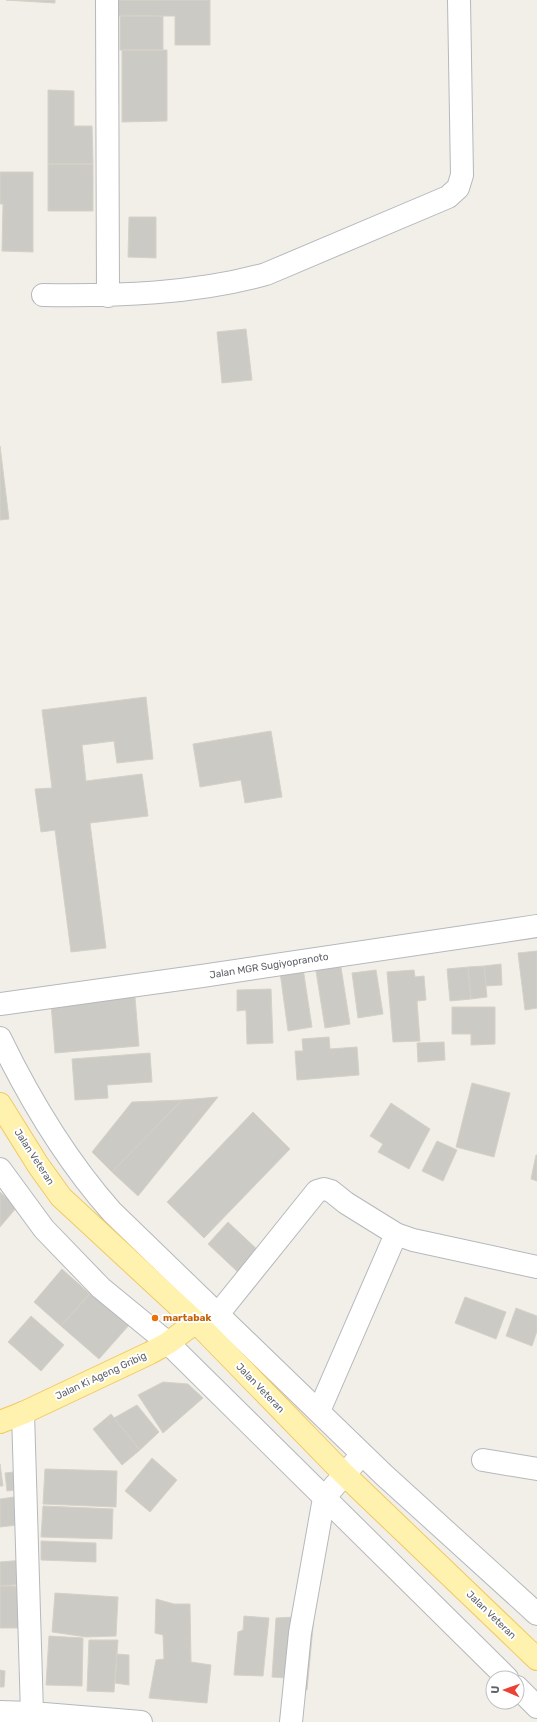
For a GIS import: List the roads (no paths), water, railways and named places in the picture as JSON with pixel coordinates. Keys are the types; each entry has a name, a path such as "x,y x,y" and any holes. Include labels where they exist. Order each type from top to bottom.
{"main road":[{"name":"Jalan Veteran","path":"0,1104 38,1165 62,1197 196,1322 344,1474 537,1659"},
{"name":"Jalan Ki Ageng Gribig","path":"0,1422 23,1413 168,1344 196,1322"}],"street":[{"path":"106,0 108,296"},
{"path":"43,295 108,296 241,281 266,274 448,197 458,188 462,175 460,0"},
{"name":"Jalan MGR Sugiyopranoto","path":"0,1004 202,976 537,926"},
{"path":"0,1038 16,1070 55,1137 93,1190 112,1212 363,1454 537,1614"},
{"path":"0,1169 44,1229 101,1288 168,1344 499,1670"},
{"path":"218,1314 317,1191 324,1189 396,1234 413,1240 537,1267"},
{"path":"319,1411 396,1234"},
{"path":"23,1413 32,1713"},
{"path":"291,1722 300,1632 324,1498 363,1454"},
{"path":"483,1460 537,1469"},
{"path":"525,1695 537,1707"},
{"path":"0,1712 32,1713 142,1722"}],"place":[{"name":"martabak","path":"155,1318"}]}
